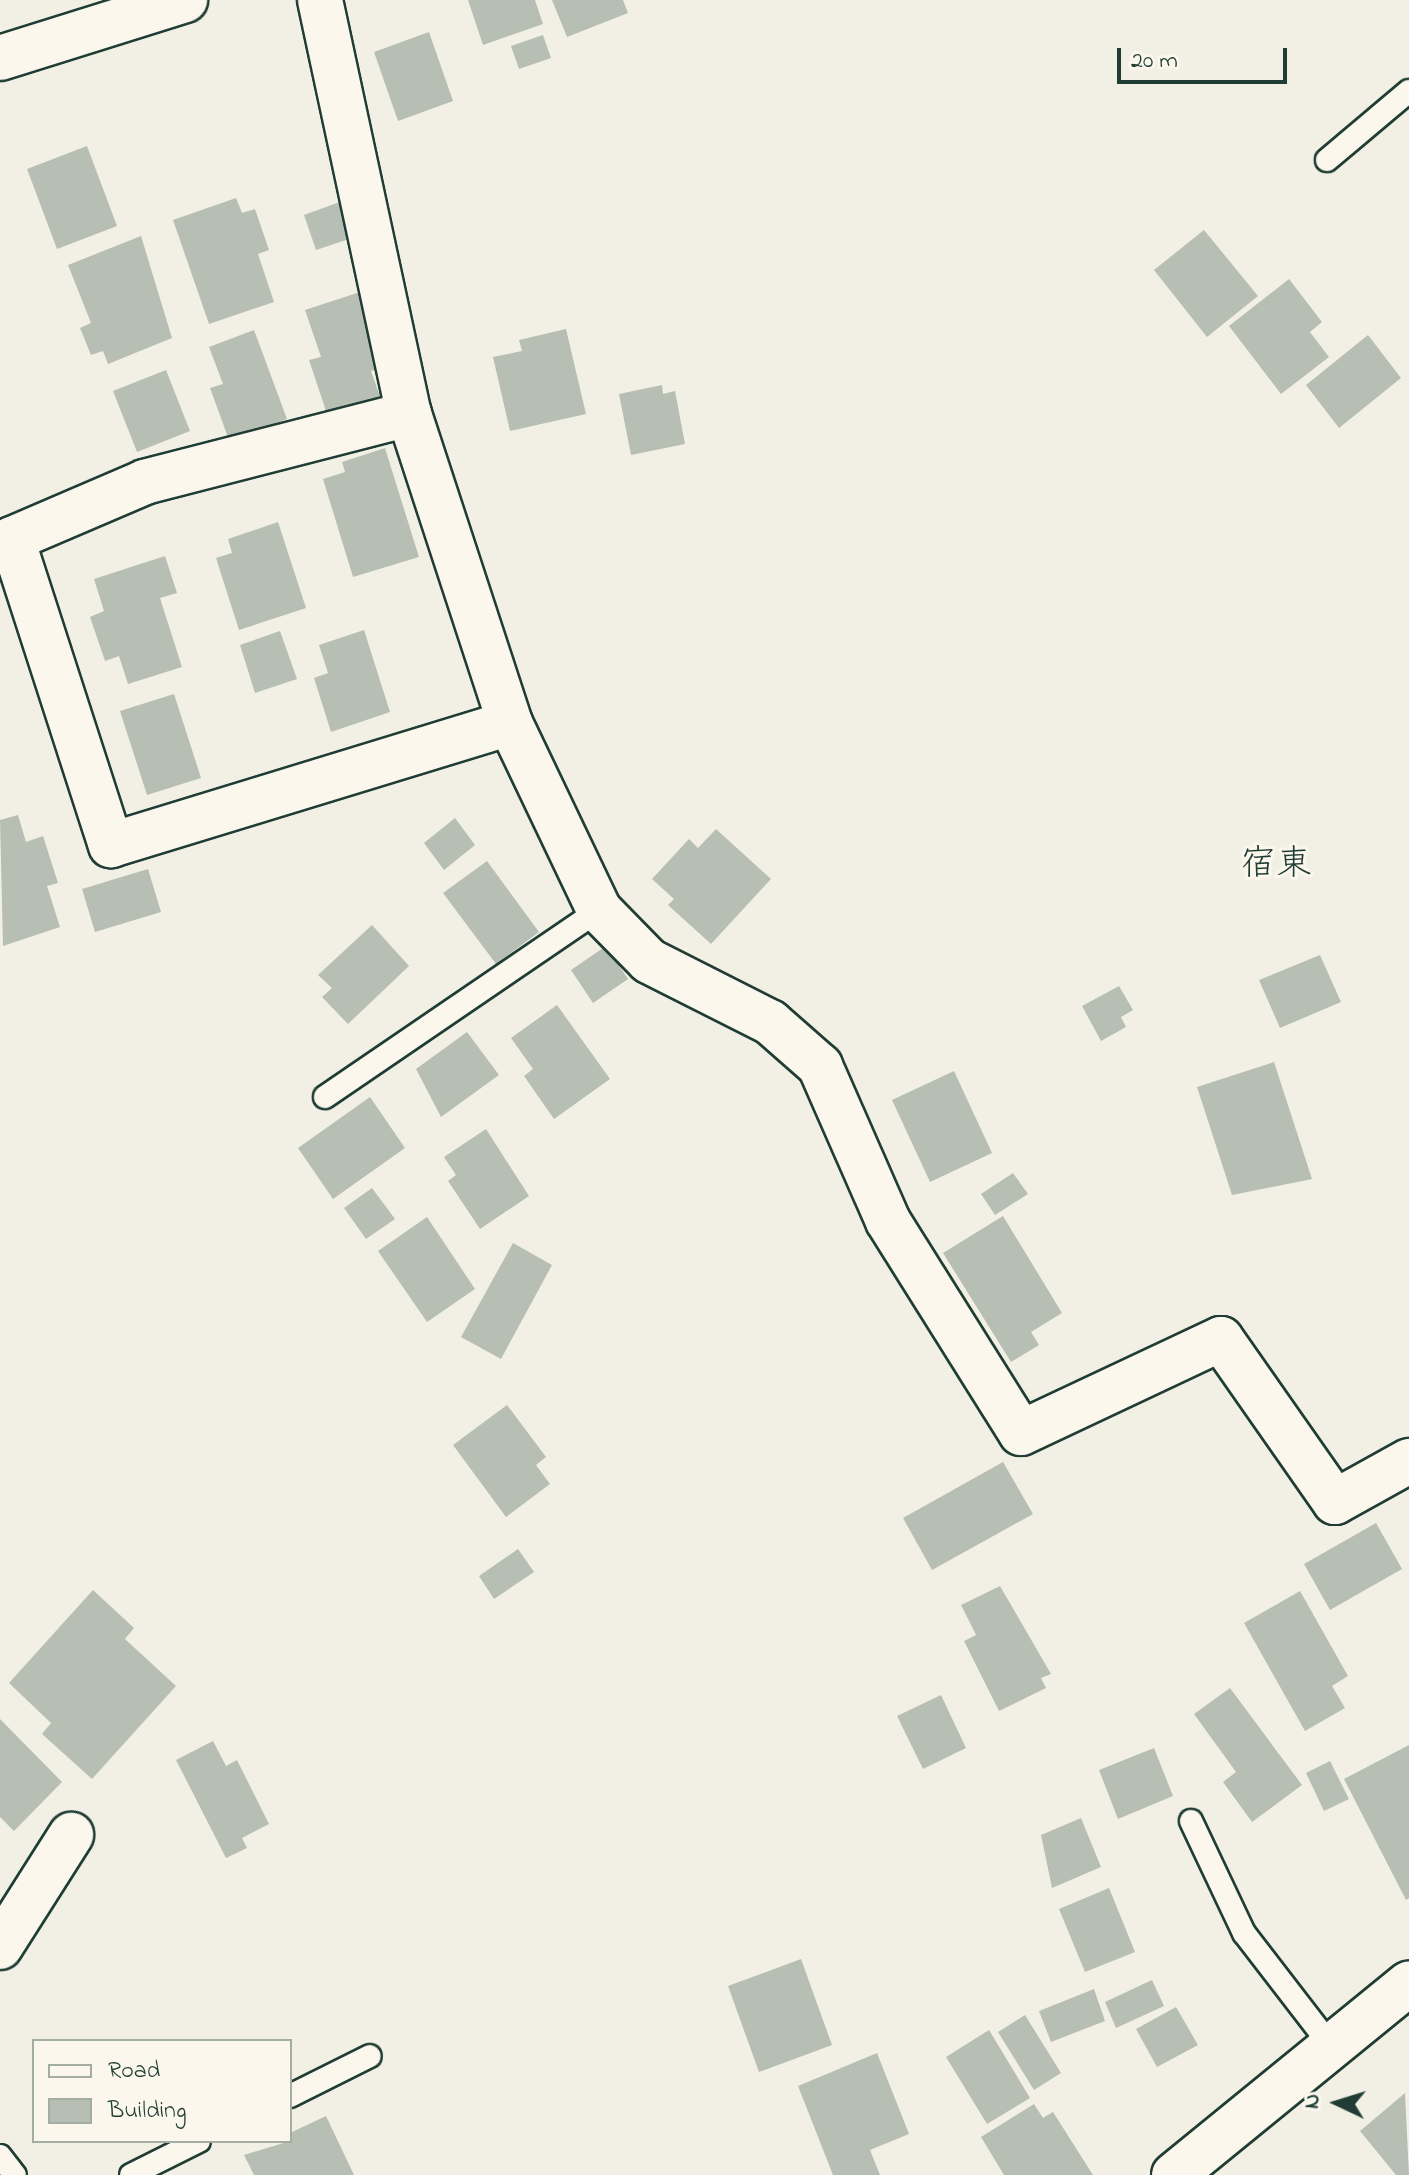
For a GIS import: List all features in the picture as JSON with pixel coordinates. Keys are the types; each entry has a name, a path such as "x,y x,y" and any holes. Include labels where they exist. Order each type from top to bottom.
{"street":[{"path":"0,58 185,0"},
{"path":"320,0 409,414 510,723 599,910 649,961 770,1022 820,1066 888,1221 1021,1433 1221,1339 1335,1502 1409,1461"},
{"path":"409,414 145,482 12,539 106,830 111,845 510,723"},
{"path":"0,1947 71,1835"},
{"path":"1174,2175 1409,1983"}],"lane":[{"path":"1327,160 1409,91"},
{"path":"325,1097 599,910"},
{"path":"1191,1821 1244,1933 1331,2046"},
{"path":"292,2095 370,2056"},
{"path":"131,2175 195,2143"},
{"path":"0,2156 15,2175"}],"building":[{"path":"468,0 535,0 543,24 483,45"},
{"path":"552,0 623,0 628,13 567,37"},
{"path":"429,32 453,101 398,121 374,52"},
{"path":"543,35 551,58 519,69 511,46"},
{"path":"87,146 117,226 57,249 27,169"},
{"path":"236,198 242,213 255,209 269,250 258,254 274,302 209,324 173,220"},
{"path":"348,199 361,235 316,250 304,215"},
{"path":"1204,230 1258,296 1207,337 1154,270"},
{"path":"141,236 172,338 108,364 103,351 91,355 80,328 91,323 68,265"},
{"path":"1289,279 1322,322 1310,332 1329,357 1281,394 1229,326"},
{"path":"360,292 385,366 371,371 383,405 330,423 309,360 321,357 305,310"},
{"path":"566,329 586,414 510,431 493,357 522,351 519,340"},
{"path":"254,330 287,419 229,440 210,388 223,384 209,347"},
{"path":"1368,335 1401,378 1339,428 1306,385"},
{"path":"166,370 190,431 137,452 113,391"},
{"path":"662,385 663,394 675,391 685,444 631,455 619,394"},
{"path":"385,448 419,557 353,577 323,479 345,472 342,462"},
{"path":"278,522 306,608 239,630 216,558 232,553 228,539"},
{"path":"165,556 177,593 160,598 182,667 128,684 119,656 105,661 90,617 104,611 94,579"},
{"path":"364,630 390,712 331,732 314,678 328,673 319,645"},
{"path":"280,631 297,679 255,693 240,645"},
{"path":"174,694 201,778 147,795 120,711"},
{"path":"18,815 26,842 43,836 58,883 47,886 60,927 3,946 0,820"},
{"path":"455,818 475,845 444,870 424,843"},
{"path":"716,829 771,879 711,944 668,905 674,899 652,879 689,839 698,848"},
{"path":"487,861 539,932 496,964 443,893"},
{"path":"148,869 161,912 95,932 82,889"},
{"path":"372,925 409,966 348,1024 322,997 332,988 318,975"},
{"path":"606,946 628,979 593,1003 571,970"},
{"path":"1320,955 1341,1002 1280,1028 1259,980"},
{"path":"1119,986 1133,1010 1121,1017 1126,1027 1101,1041 1082,1006"},
{"path":"557,1005 610,1079 554,1119 524,1076 533,1069 511,1038"},
{"path":"467,1032 499,1075 441,1117 416,1069"},
{"path":"1274,1062 1312,1179 1232,1195 1197,1087"},
{"path":"954,1071 992,1153 930,1182 892,1100"},
{"path":"370,1097 405,1148 333,1199 298,1148"},
{"path":"486,1129 529,1196 480,1229 448,1181 456,1175 444,1157"},
{"path":"1013,1173 1028,1194 995,1215 981,1194"},
{"path":"372,1188 395,1219 366,1239 344,1208"},
{"path":"1003,1216 1062,1313 1031,1332 1039,1345 1011,1362 943,1253"},
{"path":"427,1217 475,1289 427,1322 378,1251"},
{"path":"513,1243 552,1265 501,1359 461,1337"},
{"path":"507,1405 546,1457 536,1465 550,1484 506,1517 453,1445"},
{"path":"1003,1462 1033,1514 932,1570 903,1518"},
{"path":"1376,1523 1402,1569 1330,1610 1304,1564"},
{"path":"518,1549 534,1572 494,1599 479,1576"},
{"path":"1000,1586 1051,1674 1041,1678 1046,1688 999,1711 964,1641 976,1635 961,1605"},
{"path":"93,1590 134,1628 125,1639 176,1686 92,1779 42,1734 51,1723 9,1683"},
{"path":"1300,1591 1348,1676 1332,1686 1345,1708 1305,1731 1244,1623"},
{"path":"1230,1688 1302,1785 1252,1822 1223,1782 1236,1772 1194,1714"},
{"path":"941,1695 966,1748 923,1769 897,1716"},
{"path":"0,1719 62,1782 14,1831 0,1817"},
{"path":"213,1741 226,1766 237,1760 269,1824 242,1838 247,1848 226,1858 176,1760"},
{"path":"1409,1745 1409,1898 1406,1900 1344,1779"},
{"path":"1154,1748 1173,1796 1118,1819 1099,1770"},
{"path":"1330,1761 1349,1799 1324,1811 1306,1773"},
{"path":"1081,1818 1101,1867 1052,1888 1041,1835"},
{"path":"1109,1888 1135,1952 1085,1972 1059,1909"},
{"path":"801,1959 832,2045 759,2072 728,1986"},
{"path":"1152,1980 1164,2006 1116,2028 1105,2002"},
{"path":"1094,1989 1105,2021 1051,2042 1039,2011"},
{"path":"1176,2007 1198,2045 1157,2067 1136,2029"},
{"path":"1025,2015 1061,2073 1034,2090 998,2032"},
{"path":"989,2030 1030,2098 987,2124 946,2057"},
{"path":"877,2053 909,2134 870,2150 880,2175 833,2175 798,2086"},
{"path":"1405,2093 1409,2175 1396,2175 1360,2131"},
{"path":"1034,2104 1043,2118 1053,2112 1093,2175 1004,2175 981,2137"},
{"path":"326,2116 354,2175 254,2175 244,2155 292,2143 292,2132"}],"district":[{"name":"宿東","path":"1276,866"}]}
